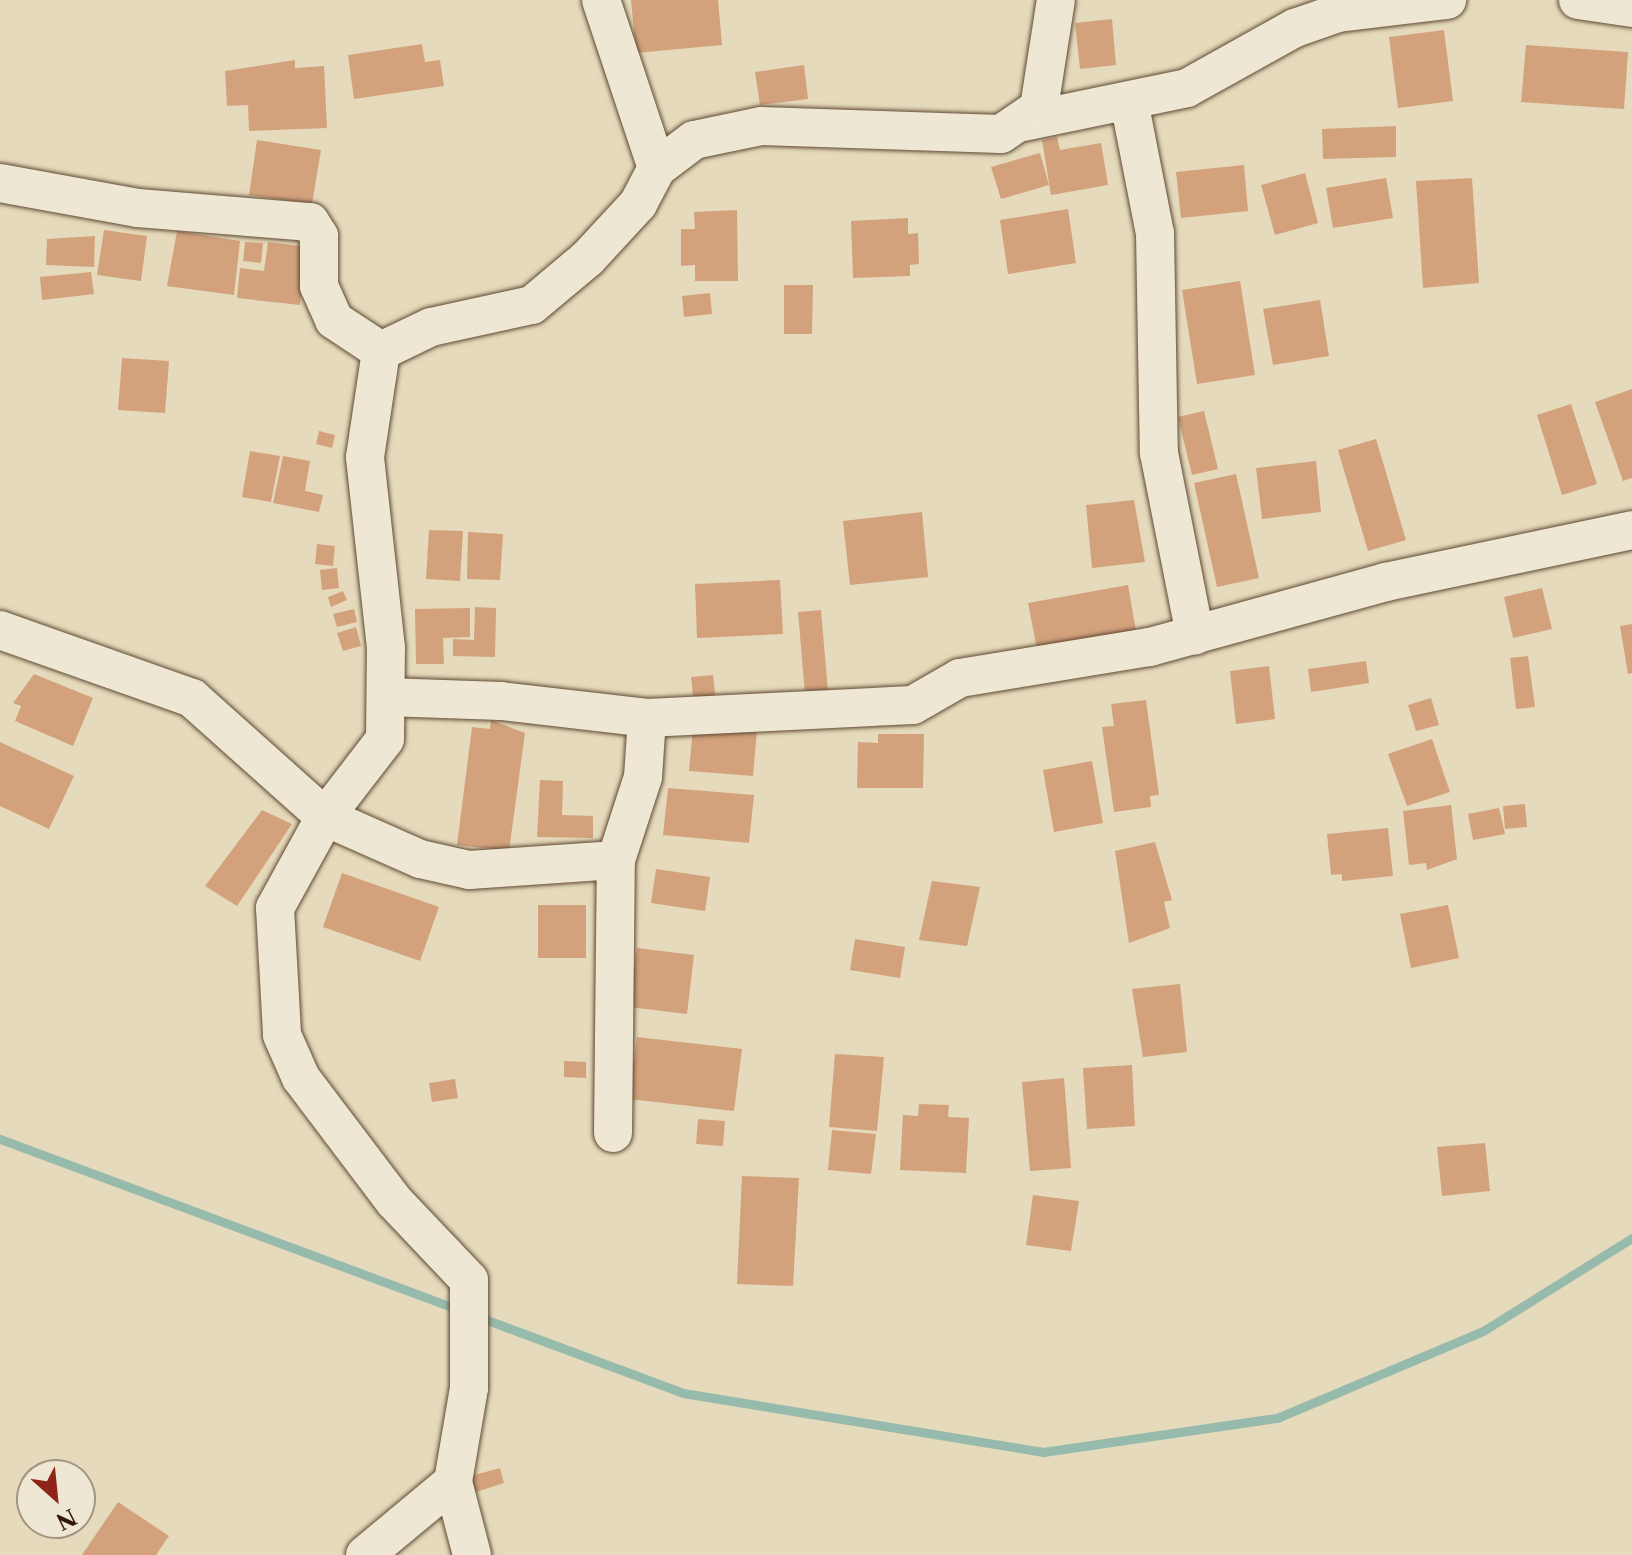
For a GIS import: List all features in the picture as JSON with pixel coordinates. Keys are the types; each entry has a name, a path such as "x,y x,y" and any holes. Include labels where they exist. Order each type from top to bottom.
{"street":[{"path":"601,0 657,168"},
{"path":"1023,122 1039,108 1046,84 1056,0"},
{"path":"381,351 431,327 532,305 638,204 657,168 694,140 761,126 977,136 1023,122 1187,88 1295,28 1338,13 1447,0"},
{"path":"1578,0 1632,8"},
{"path":"1129,101 1155,233 1159,453 1195,635"},
{"path":"0,183 138,208 310,222 319,236 319,286 334,320 381,351"},
{"path":"381,351 365,457 386,697 385,739 325,817 275,908 282,1035 301,1078 385,1189 469,1280 469,1343 453,1482 472,1555"},
{"path":"386,697 501,701 647,718 913,705 960,678 1195,635 1386,582 1632,530"},
{"path":"0,630 192,698 325,817 420,859 469,870 616,860"},
{"path":"613,1133 616,860 643,777 647,718"},
{"path":"365,1555 453,1482"}],"building":[{"path":"631,0 718,0 722,45 636,53"},
{"path":"1112,19 1116,65 1080,69 1075,23"},
{"path":"1444,30 1453,101 1398,108 1389,37"},
{"path":"422,44 425,62 440,60 444,86 354,99 348,55"},
{"path":"1526,45 1628,52 1624,109 1521,102"},
{"path":"295,60 295,68 324,66 327,128 249,131 248,105 227,106 225,71"},
{"path":"804,65 808,99 760,105 755,72"},
{"path":"1396,126 1396,157 1323,159 1322,129"},
{"path":"1057,137 1060,150 1101,143 1108,185 1051,195 1042,140"},
{"path":"257,140 321,150 312,204 249,195"},
{"path":"1040,153 1049,185 1001,199 991,167"},
{"path":"1244,165 1248,211 1181,218 1176,172"},
{"path":"1305,173 1318,223 1275,235 1261,185"},
{"path":"1386,178 1393,218 1333,228 1326,188"},
{"path":"1472,178 1479,283 1423,288 1416,181"},
{"path":"1068,209 1076,263 1008,274 1000,220"},
{"path":"737,210 738,281 695,281 695,265 681,266 681,229 695,229 694,212"},
{"path":"908,218 908,234 918,233 919,264 910,265 910,276 853,278 851,221"},
{"path":"104,230 147,236 141,281 97,275"},
{"path":"177,231 240,241 234,295 167,286"},
{"path":"95,236 94,267 46,265 47,239"},
{"path":"245,242 263,243 261,263 243,261"},
{"path":"268,242 308,247 300,305 237,298 240,268 264,271"},
{"path":"91,272 94,294 42,300 40,277"},
{"path":"1240,281 1255,375 1197,384 1182,290"},
{"path":"784,285 813,285 812,334 784,334"},
{"path":"710,293 712,314 684,317 682,296"},
{"path":"1320,300 1329,356 1273,365 1263,309"},
{"path":"122,358 169,361 165,413 118,410"},
{"path":"1632,389 1632,478 1623,481 1595,402"},
{"path":"1571,404 1597,484 1562,495 1537,415"},
{"path":"1204,411 1218,469 1192,475 1178,417"},
{"path":"319,431 335,435 332,448 316,444"},
{"path":"1376,439 1406,540 1368,551 1338,450"},
{"path":"250,451 280,456 271,502 242,497"},
{"path":"283,456 310,461 305,491 323,495 319,512 273,503"},
{"path":"1316,461 1321,512 1262,519 1256,468"},
{"path":"1236,474 1259,578 1217,587 1194,483"},
{"path":"1134,500 1145,562 1092,568 1086,505"},
{"path":"922,512 928,577 850,585 843,521"},
{"path":"429,530 463,531 460,581 426,579"},
{"path":"468,532 503,534 500,580 467,579"},
{"path":"317,544 335,546 333,566 315,564"},
{"path":"337,568 339,588 322,590 320,570"},
{"path":"780,580 783,634 697,638 695,584"},
{"path":"1128,585 1136,631 1037,649 1028,603"},
{"path":"1542,588 1552,629 1513,638 1504,597"},
{"path":"343,591 347,600 331,607 328,597"},
{"path":"475,607 496,608 495,657 453,656 453,639 474,640"},
{"path":"470,608 470,637 443,638 444,664 416,664 415,609"},
{"path":"354,609 357,622 337,627 333,614"},
{"path":"821,610 828,692 805,694 798,612"},
{"path":"1632,624 1632,673 1628,674 1620,626"},
{"path":"356,627 361,646 343,651 337,633"},
{"path":"1528,656 1535,707 1516,709 1510,658"},
{"path":"1366,661 1369,683 1311,692 1308,669"},
{"path":"1269,666 1275,719 1236,724 1230,671"},
{"path":"34,674 93,698 73,746 15,721 21,706 13,703"},
{"path":"713,675 716,703 694,705 691,677"},
{"path":"1431,698 1439,725 1416,731 1408,705"},
{"path":"1146,700 1159,795 1150,796 1151,807 1114,812 1102,727 1114,726 1111,704"},
{"path":"491,720 525,733 509,851 457,845 472,727 490,729"},
{"path":"693,727 757,731 753,776 689,771"},
{"path":"878,734 924,734 923,788 857,788 858,742 878,743"},
{"path":"1432,739 1450,792 1407,806 1388,754"},
{"path":"0,742 74,776 49,829 0,806"},
{"path":"1092,761 1103,823 1054,832 1043,770"},
{"path":"540,780 563,781 562,815 593,816 593,838 537,837"},
{"path":"668,788 754,795 749,843 663,835"},
{"path":"1525,804 1527,827 1505,829 1503,806"},
{"path":"1451,805 1457,859 1427,870 1426,863 1409,865 1403,811"},
{"path":"1499,808 1505,834 1473,840 1468,814"},
{"path":"262,810 292,824 237,906 205,886"},
{"path":"1388,828 1393,876 1342,881 1342,874 1331,875 1327,834"},
{"path":"1155,842 1172,900 1164,902 1170,928 1129,943 1115,851"},
{"path":"656,869 710,877 705,911 651,903"},
{"path":"342,873 439,907 420,961 323,927"},
{"path":"932,881 980,887 967,946 919,940"},
{"path":"538,905 586,905 586,958 538,958"},
{"path":"1448,905 1459,958 1411,968 1400,914"},
{"path":"855,939 905,947 900,978 850,970"},
{"path":"637,948 694,955 687,1014 629,1007"},
{"path":"1180,984 1187,1052 1143,1057 1132,989"},
{"path":"637,1037 742,1049 734,1111 629,1099"},
{"path":"835,1054 884,1057 877,1131 829,1127"},
{"path":"564,1061 586,1062 586,1078 564,1077"},
{"path":"1132,1065 1135,1126 1087,1129 1083,1068"},
{"path":"1064,1078 1071,1168 1030,1171 1022,1082"},
{"path":"455,1079 458,1098 432,1102 429,1083"},
{"path":"919,1104 949,1105 948,1117 969,1118 966,1173 900,1170 903,1115 918,1116"},
{"path":"698,1119 725,1121 723,1146 696,1144"},
{"path":"832,1130 876,1134 871,1174 828,1170"},
{"path":"1485,1143 1490,1191 1442,1196 1437,1147"},
{"path":"742,1176 799,1178 793,1286 737,1284"},
{"path":"1033,1195 1079,1201 1071,1251 1026,1245"},
{"path":"500,1468 504,1483 476,1492 471,1476"},
{"path":"118,1502 169,1536 156,1555 82,1555 96,1539"}],"waterway":[{"path":"0,1139 462,1311"},
{"path":"479,1317 683,1393 1043,1452 1277,1418 1483,1331 1632,1238"}]}
